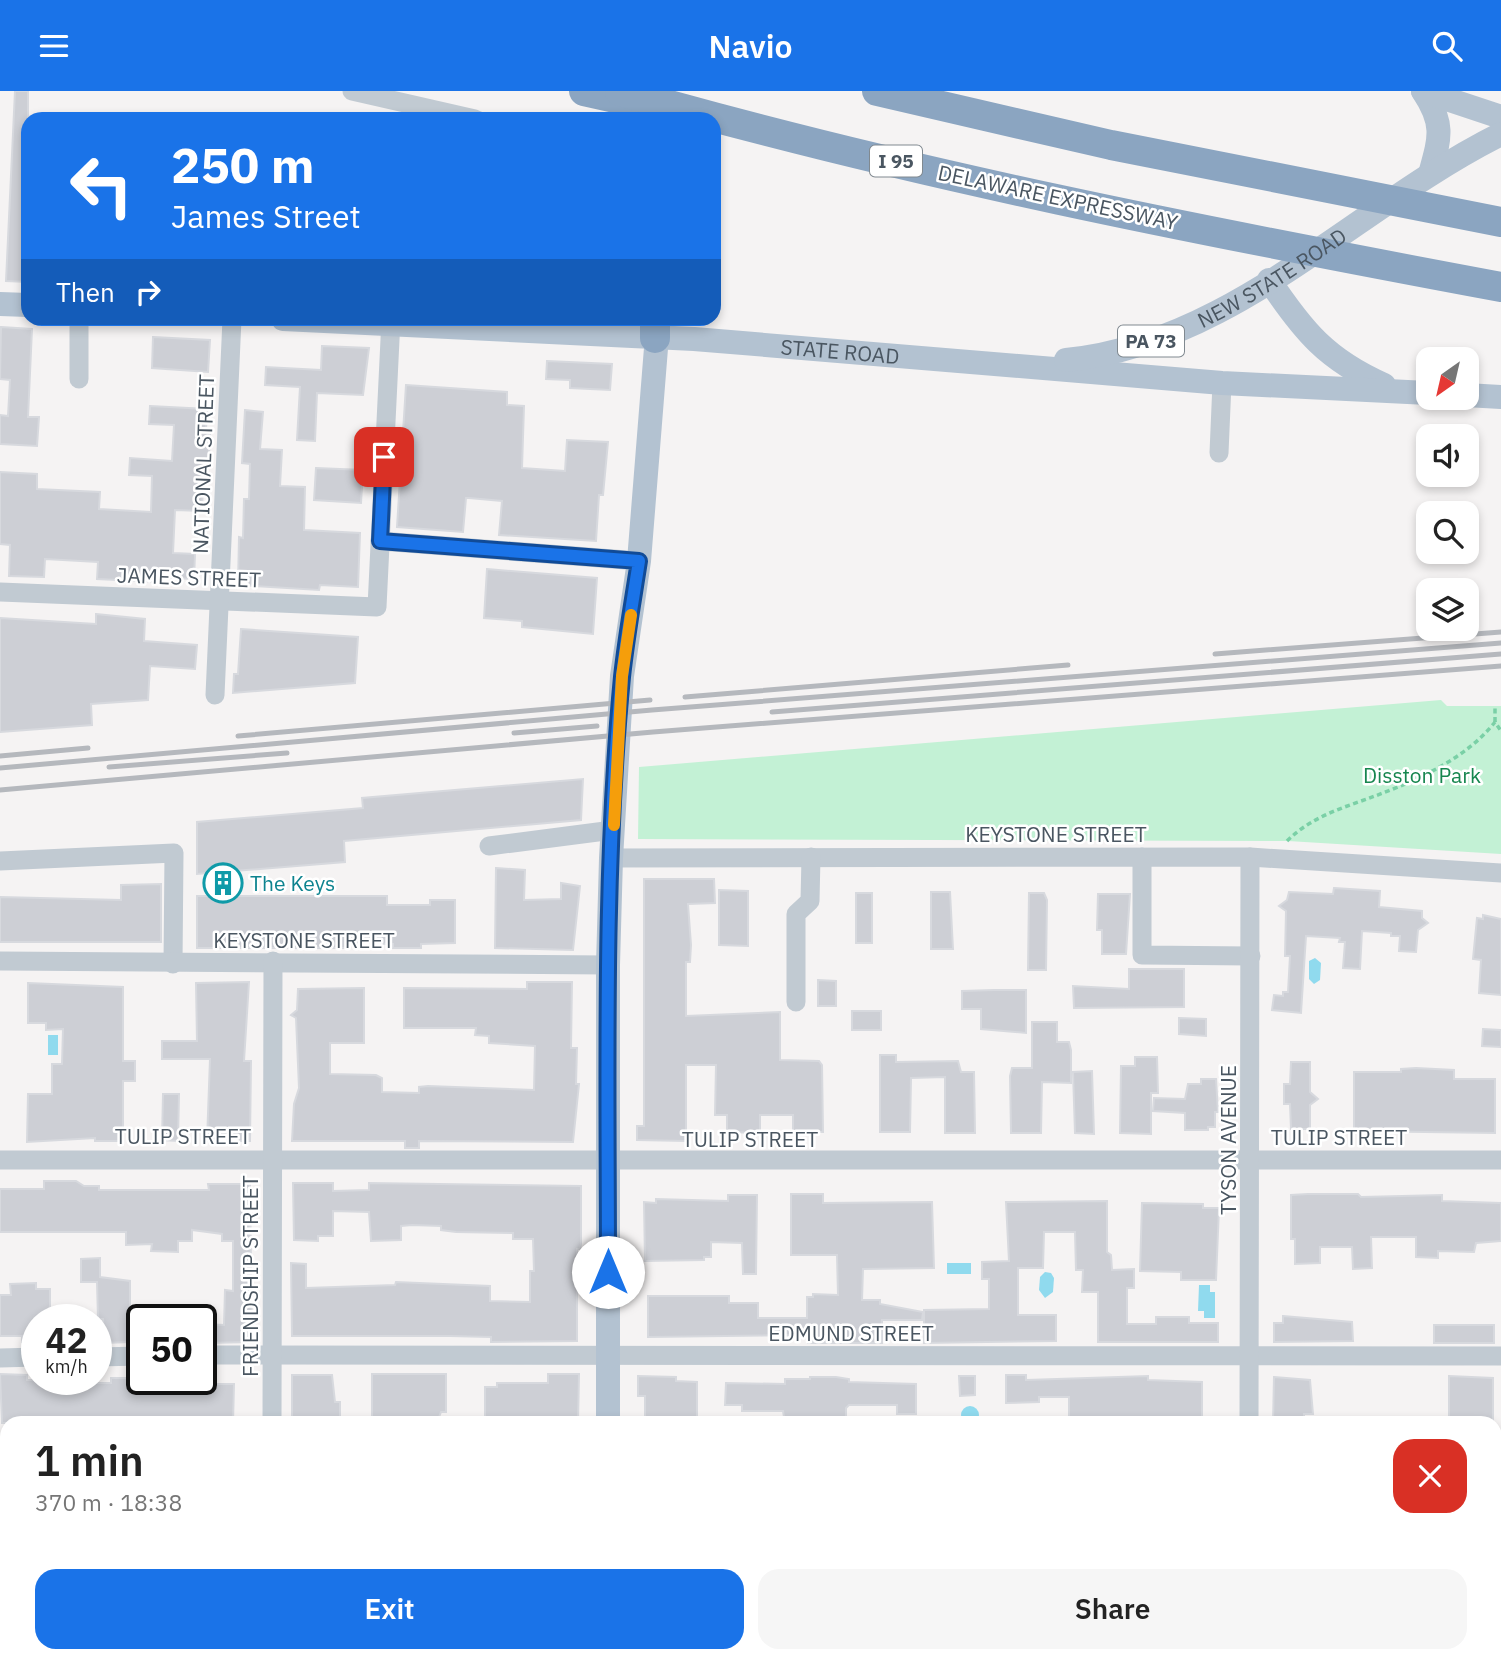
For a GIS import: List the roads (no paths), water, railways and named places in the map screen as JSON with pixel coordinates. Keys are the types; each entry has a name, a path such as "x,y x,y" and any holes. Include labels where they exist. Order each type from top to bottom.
{"highway":[{"path":"584,91 681,112"},
{"name":"DELAWARE EXPRESSWAY","path":"620,91 698,112"},
{"path":"629,91 636,112"},
{"path":"877,91 1111,145 1489,219"},
{"name":"DELAWARE EXPRESSWAY","path":"721,118 1028,192 1231,235 1501,287"},
{"path":"721,121 764,130"}],"main road":[{"path":"682,91 684,112"},
{"path":"1423,91 1501,117"},
{"path":"1423,91 1435,109 1440,128 1430,174"},
{"name":"NEW STATE ROAD","path":"1020,365 1080,359 1130,348 1183,331 1269,280 1430,174 1501,134"},
{"name":"STATE ROAD","path":"1269,280 1299,324 1320,347 1351,371 1397,391"},
{"path":"0,304 21,305"},
{"path":"608,1416 608,965 611,857 622,676 639,561 656,326"},
{"name":"STATE ROAD","path":"665,326 1020,365 1222,383 1416,392"},
{"path":"1479,396 1501,397"}],"street":[{"path":"352,91 400,111 422,105 448,112"},
{"path":"79,326 79,379"},
{"name":"NATIONAL STREET","path":"215,695 232,326"},
{"path":"391,326 380,541 639,561"},
{"path":"1219,453 1222,383"},
{"name":"JAMES STREET","path":"0,592 377,607 380,541"},
{"path":"489,846 613,830"},
{"path":"0,861 174,853 173,964"},
{"name":"KEYSTONE STREET","path":"611,857 1250,857 1501,873"},
{"path":"796,1002 796,914 810,901 811,857"},
{"path":"1142,857 1142,955 1251,956"},
{"name":"TYSON AVENUE","path":"1249,1416 1252,1160 1250,857"},
{"name":"KEYSTONE STREET","path":"0,961 608,965"},
{"name":"FRIENDSHIP STREET","path":"272,1416 273,961"},
{"name":"TULIP STREET","path":"0,1160 1501,1160"},
{"name":"EDMUND STREET","path":"217,1355 1501,1356"},
{"path":"0,1358 21,1357"}],"water":[{"path":"1315,958 1321,963 1320,980 1314,984 1309,979 1309,961"},
{"path":"48,1035 58,1035 58,1055 48,1055"},
{"path":"947,1263 971,1263 971,1274 947,1274"},
{"path":"1045,1272 1051,1273 1054,1278 1053,1292 1045,1298 1039,1290 1040,1277"},
{"path":"1199,1285 1210,1285 1210,1292 1215,1292 1215,1318 1204,1318 1204,1311 1198,1311"},
{"path":"970,1406 978,1412 979,1416 961,1415 964,1409"}],"railway":[{"path":"1215,654 1501,632"},
{"path":"0,768 652,710 1501,643"},
{"path":"772,712 1501,654"},
{"path":"685,697 1068,665"},
{"path":"0,790 653,732 1501,666"},
{"path":"238,736 650,700"},
{"path":"514,733 597,726"},
{"path":"0,756 88,748"},
{"path":"109,767 287,753"}],"place":[{"name":"The Keys","path":"223,883"}],"park label":[{"name":"Disston Park","path":"1422,775"}]}
